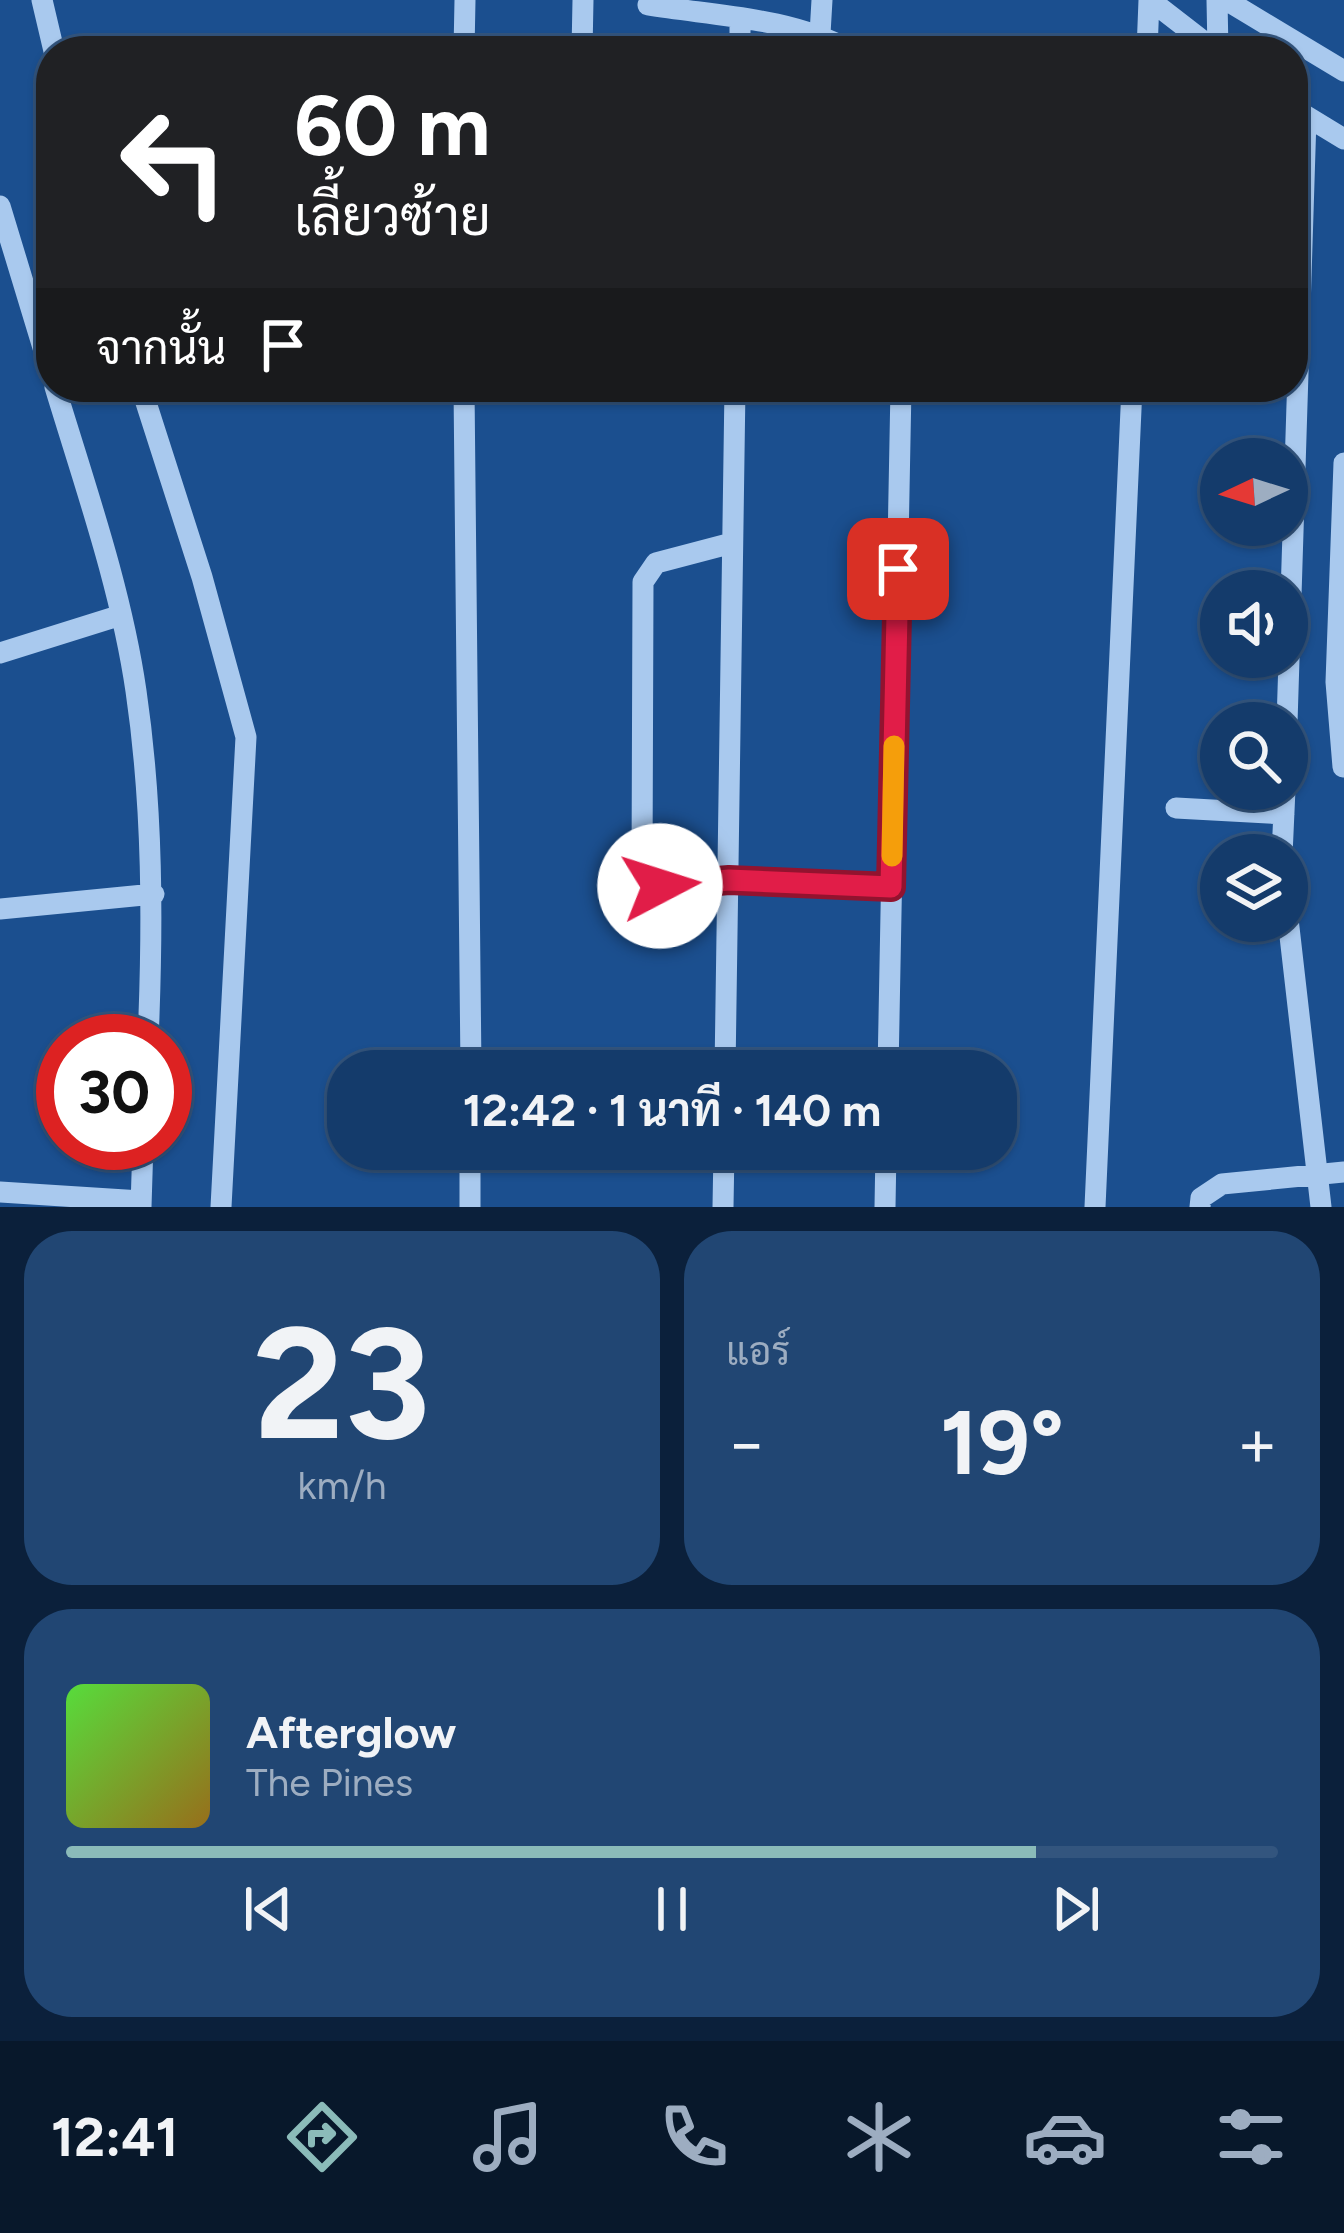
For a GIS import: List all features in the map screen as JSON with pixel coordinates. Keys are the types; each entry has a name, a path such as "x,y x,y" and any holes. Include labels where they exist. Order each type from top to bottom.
{"street":[{"path":"42,0 50,36"},
{"path":"464,36 465,0"},
{"path":"583,36 584,0"},
{"path":"820,34 822,0"},
{"path":"1148,36 1150,0"},
{"path":"1150,0 1197,36"},
{"path":"1218,36 1222,0 1284,36"},
{"path":"648,5 824,36"},
{"path":"740,20 740,36"},
{"path":"1308,50 1344,71"},
{"path":"1308,118 1344,139"},
{"path":"0,206 36,325"},
{"path":"60,402 103,544 136,688 154,894 149,1014"},
{"path":"146,402 202,577 245,737 221,1207"},
{"path":"464,402 471,1050"},
{"path":"725,1050 735,402"},
{"path":"888,1050 902,402"},
{"path":"1095,1207 1131,402"},
{"path":"1287,702 1294,402"},
{"path":"1343,766 1336,682 1344,463"},
{"path":"732,543 656,562 643,582 642,873 660,886 729,880 891,887"},
{"path":"0,652 118,616"},
{"path":"1176,808 1284,814"},
{"path":"1283,834 1284,810"},
{"path":"0,909 154,894"},
{"path":"1291,942 1321,1207"},
{"path":"0,1192 141,1204 142,1170"},
{"path":"470,1170 470,1207"},
{"path":"723,1207 724,1170"},
{"path":"885,1207 886,1170"},
{"path":"1200,1207 1201,1198 1222,1184 1344,1172"}],"slow traffic":[{"path":"892,856 894,746"}],"route":[{"path":"660,886 729,880 891,887 898,569"}]}
